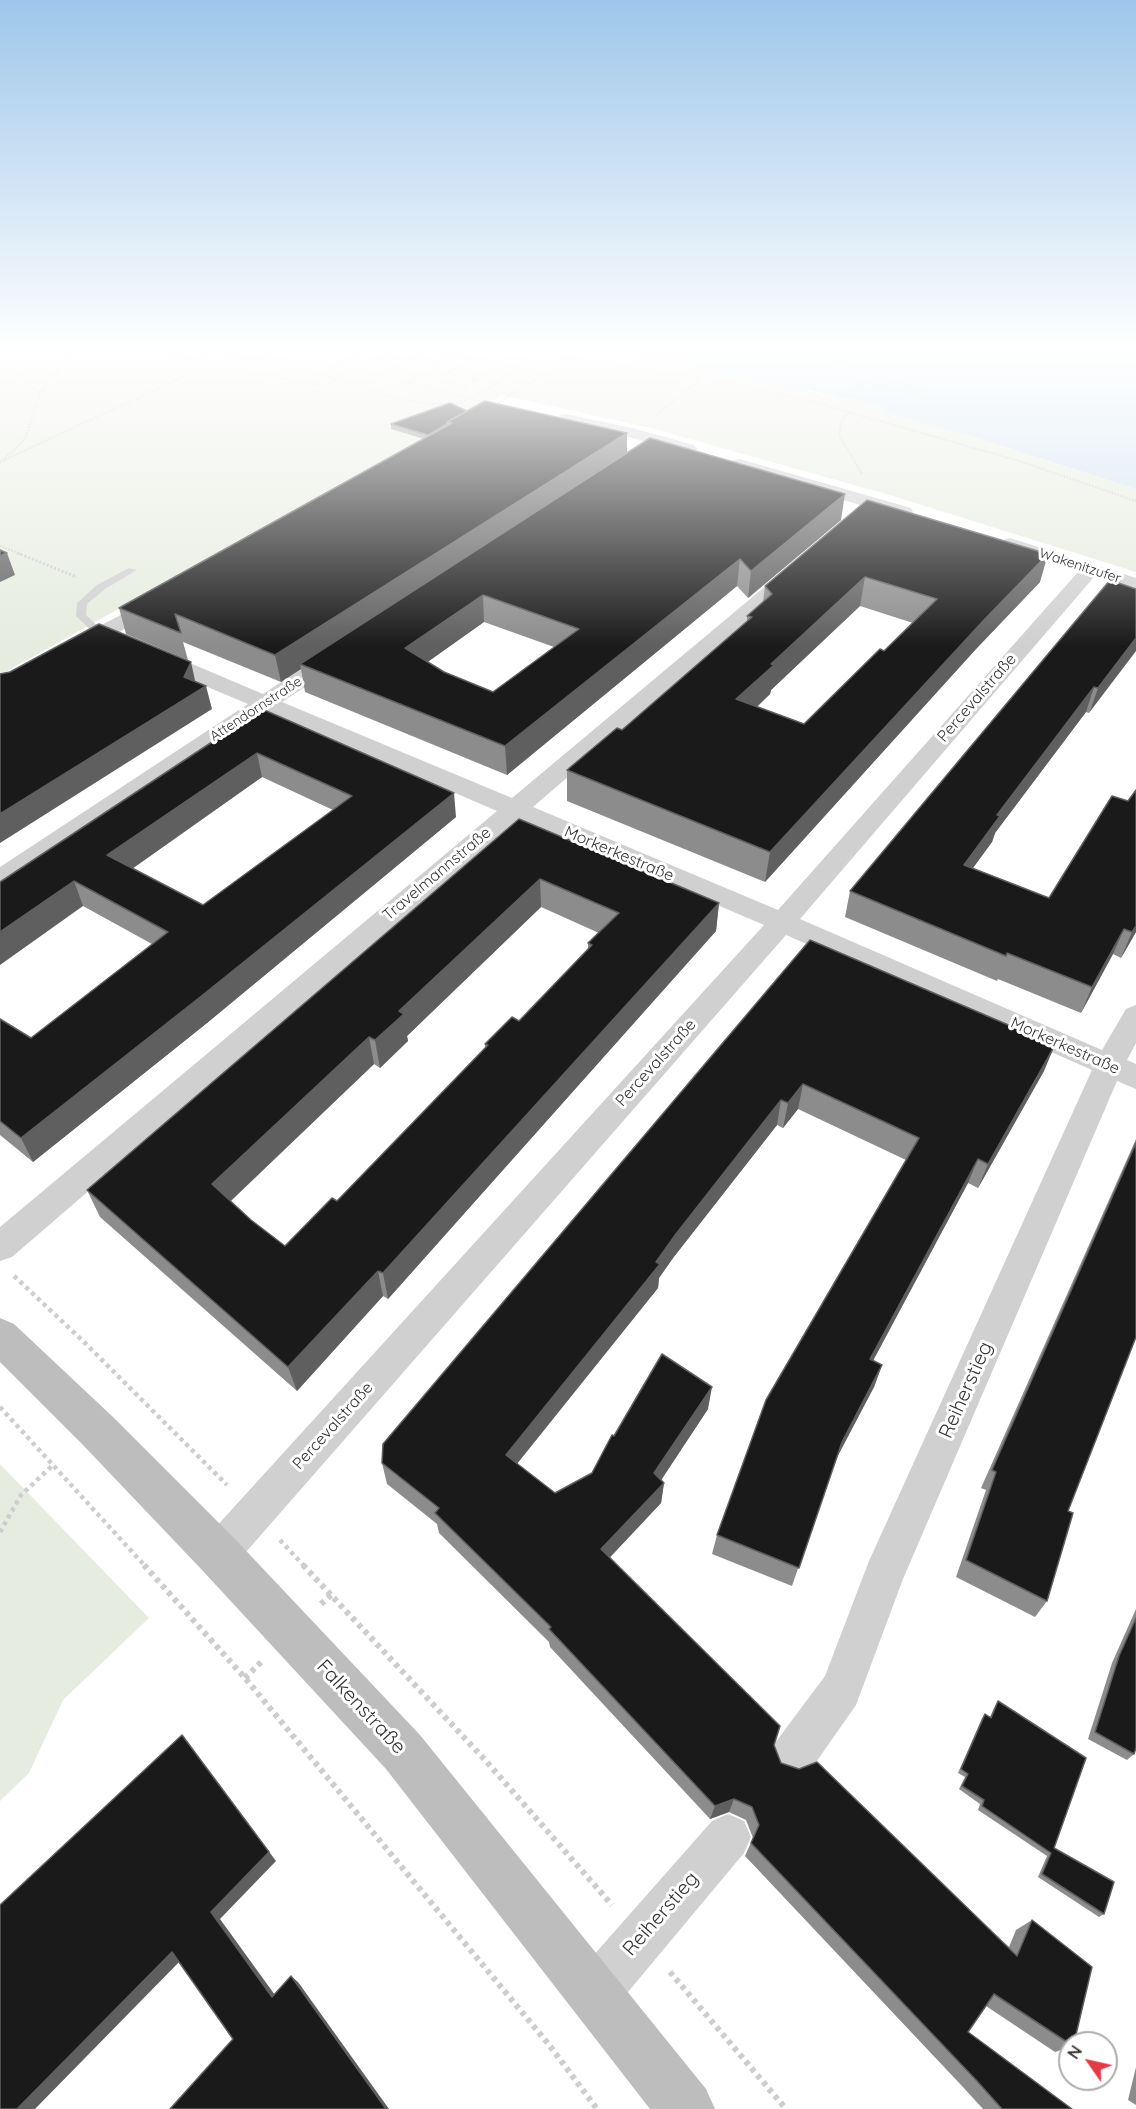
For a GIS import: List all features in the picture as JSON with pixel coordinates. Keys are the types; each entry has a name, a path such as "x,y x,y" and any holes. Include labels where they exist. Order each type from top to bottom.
{"main road":[{"name":"Falkenstraße","path":"0,1336 98,1431 218,1554 403,1752 686,2109"}],"street":[{"path":"645,455 652,450"},
{"path":"693,450 921,517"},
{"path":"849,526 876,503"},
{"name":"Wakenitzufer","path":"988,537 1136,584"},
{"name":"Travelmannstraße","path":"4,1259 512,810 812,557"},
{"name":"Percevalstraße","path":"218,1554 782,922 1090,568"},
{"path":"61,657 173,593"},
{"name":"Morkerkestraße","path":"101,634 512,810 782,922 1123,1071"},
{"name":"Attendornstraße","path":"0,879 354,645"},
{"name":"Reiherstieg","path":"791,1759 841,1690 884,1576 1123,1071 1136,1016"},
{"name":"Reiherstieg","path":"595,1992 728,1837"}],"lane":[{"path":"101,634 81,616 82,603 101,587 132,570"}],"path":[{"path":"0,462 13,450"},
{"path":"0,462 25,450"},
{"path":"848,450 876,503"},
{"path":"982,450 1136,501"},
{"path":"0,546 101,587"},
{"path":"4,1259 255,1513 486,1761 786,2109"},
{"path":"0,1407 245,1677 542,2037 597,2109"},
{"path":"0,1532 21,1495 54,1464"}],"shaded area":[{"path":"0,450 403,450 0,675"},
{"path":"731,450 1016,450 1136,489 1136,572 893,496"},
{"path":"0,1464 149,1618 63,1700 29,1773 0,1801"}],"water":[{"path":"1016,450 1136,450 1136,489"}],"building":[{"path":"403,450 599,450 275,655 175,614 181,633 119,608"},
{"path":"631,450 693,450 845,494 751,571 740,559 505,746 300,664","holes":["483,595 579,629 493,692 444,672 405,648"]},
{"path":"867,500 1048,554 770,852 567,770 617,728 622,730 752,617 747,616 772,594 765,586","holes":["865,577 937,599 884,651 880,649 804,724 736,699"]},
{"path":"1110,580 1136,589 1136,638 1098,688 1094,687 997,815 1000,816 964,865 1049,898 1112,796 1128,801 1136,790 1136,926 1132,932 1124,929 1092,987 1007,953 1006,956 850,891"},
{"path":"99,624 191,662 184,677 206,686 0,814 0,674 10,672"},
{"path":"262,709 454,793 21,1138 0,1121 0,1019 31,1038 168,932 74,881 0,932 0,882","holes":["257,753 352,796 203,905 107,855"]},
{"path":"519,819 719,903 383,1273 378,1271 288,1367 87,1190","holes":["540,879 619,913 588,943 592,945 519,1021 512,1017 485,1044 488,1045 337,1201 332,1198 285,1246 251,1220 212,1184 369,1037 375,1040 404,1014 399,1011"]},
{"path":"810,940 1055,1045 988,1164 978,1159 870,1359 882,1365 842,1442 799,1568 717,1535 766,1400 919,1138 803,1084 788,1103 781,1100 676,1234 656,1262 660,1264 506,1455 555,1493 592,1473 612,1435 614,1436 662,1354 712,1387 654,1473 664,1483 601,1549 780,1726 774,1745 781,1763 799,1769 817,1762 1017,1956 1032,1920 1092,1967 1077,2031 1058,2031 1058,2036 994,1994 968,2032 1072,2109 1002,2109 751,1843 759,1825 752,1807 734,1799 715,1806 549,1629 551,1627 435,1513 439,1508 382,1463 383,1444"},
{"path":"1136,1143 1136,1337 1068,1511 1073,1513 1047,1601 966,1560 996,1472 992,1470"},
{"path":"1136,1618 1136,1748 1134,1754 1095,1732 1119,1656"},
{"path":"998,1701 1086,1758 1054,1848 1114,1882 1104,1914 1042,1874 1051,1853 982,1806 984,1800 962,1786 968,1774 961,1769 985,1714 991,1718"},
{"path":"182,1735 269,1852 211,1912 272,1997 291,1976 386,2109 170,2109 233,2039 172,1952 17,2109 0,2109 0,1905"}]}
